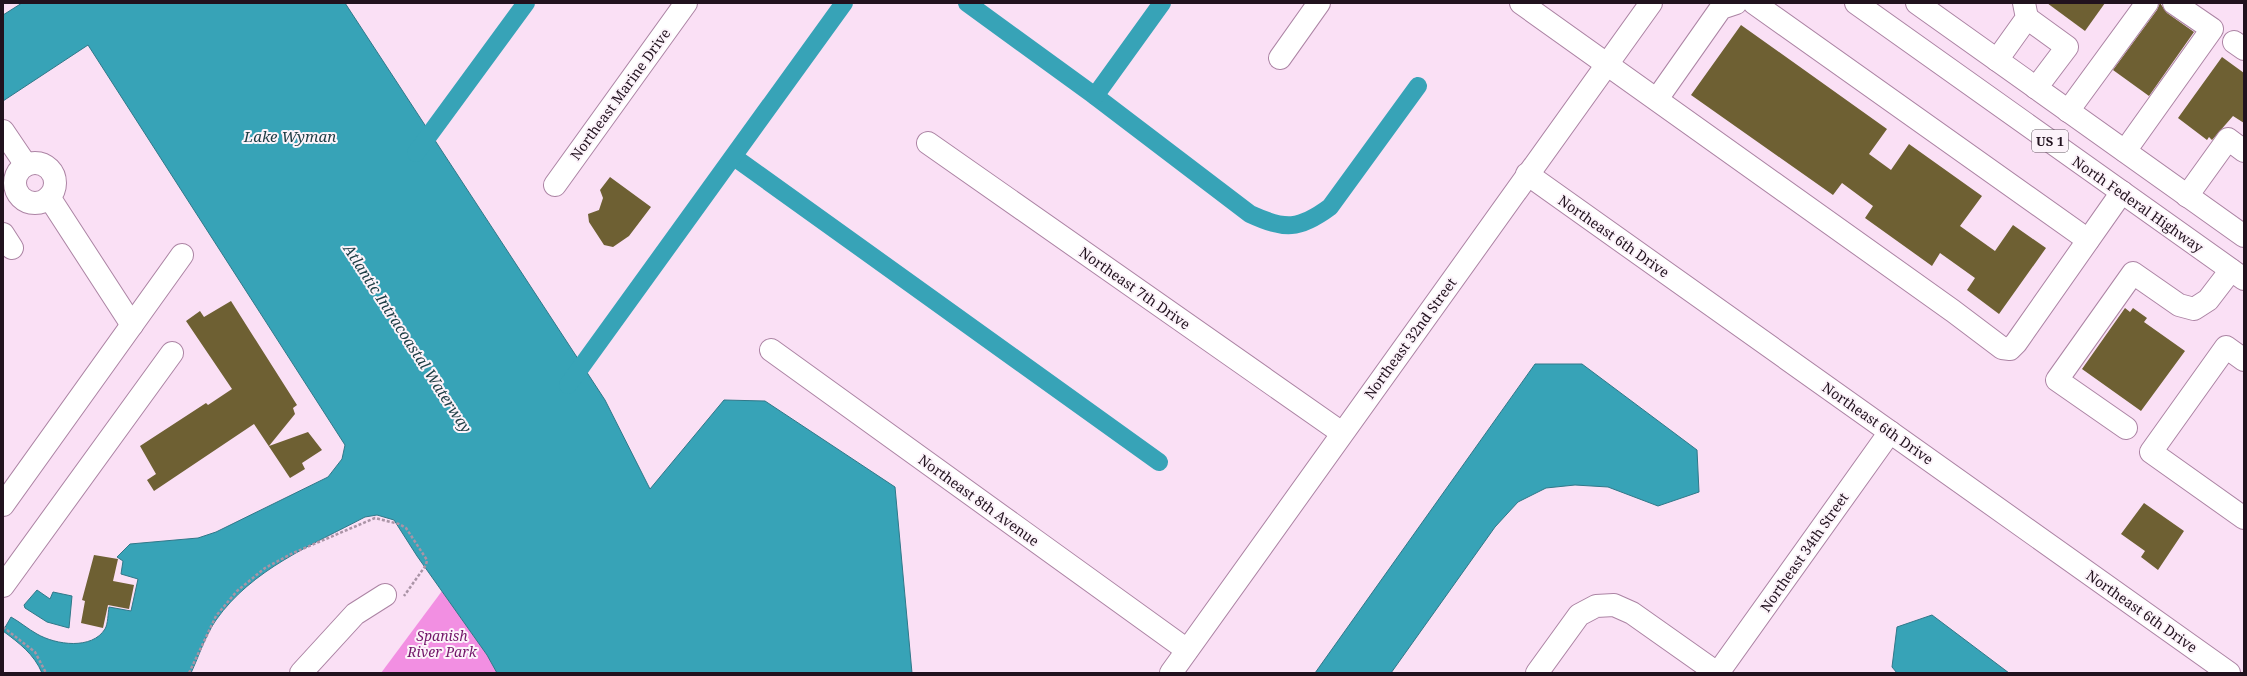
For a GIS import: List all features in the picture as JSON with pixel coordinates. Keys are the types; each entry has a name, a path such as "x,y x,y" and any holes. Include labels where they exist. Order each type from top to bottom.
{"street":[{"name":"Northeast Marine Drive","path":"555,185 686,3"},
{"path":"1280,58 1320,3"},
{"path":"1521,3 1657,99 2002,348 2010,348 2016,343 2122,192"},
{"name":"Northeast 32nd Street","path":"1171,673 1651,3"},
{"path":"1657,99 1721,8 1736,3"},
{"path":"1754,3 2088,240"},
{"name":"North Federal Highway","path":"1856,3 2238,274"},
{"name":"US 1","path":"1917,3 2244,236"},
{"path":"2068,111 2147,3"},
{"path":"2125,152 2212,30 2174,3"},
{"path":"1997,60 2026,11 2067,47 2036,88"},
{"path":"3,131 26,165"},
{"path":"2187,196 2228,140 2244,151"},
{"name":"Northeast 7th Drive","path":"928,143 1342,433"},
{"path":"41,164 51,171 55,183 49,196 41,202 27,202 10,196 18,172 26,165 41,164"},
{"name":"Northeast 6th Drive","path":"1528,174 2229,673"},
{"path":"49,196 132,325"},
{"path":"3,505 182,255"},
{"path":"2126,428 2057,380 2133,273 2179,305 2194,309 2208,300 2238,274"},
{"path":"2244,360 2226,347 2151,452 2244,518"},
{"name":"Northeast 8th Avenue","path":"771,350 1187,650"},
{"path":"3,586 172,353"},
{"name":"Northeast 34th Street","path":"1717,673 1890,432"},
{"path":"301,673 355,614 385,595"},
{"path":"1537,673 1579,615 1596,606 1614,605 1632,612 1717,673"}],"path":[{"path":"189,673 216,616 237,591 260,572 293,553 375,518 399,524 406,528 427,560 426,565 400,602 385,595"},
{"path":"3,627 35,652 46,673"}],"green space":[{"name":"Spanish River Park","path":"442,591 487,655 497,673 381,673"}],"water":[{"path":"22,3 345,3 605,400 650,489 724,400 765,401 895,487 912,673 497,673 487,655 417,556 394,520 377,515 365,517 304,548 265,572 247,586 231,602 212,626 191,673 42,673 35,660 3,631 11,617 37,634 54,641 73,644 92,640 99,636 105,629 109,607 131,611 138,579 121,574 123,561 117,557 130,544 198,538 216,532 328,477 342,459 345,445 88,45 3,101 3,15"},
{"path":"1535,364 1582,364 1697,450 1699,492 1658,506 1608,487 1575,485 1546,488 1518,502 1495,527 1391,673 1315,673"},
{"path":"37,590 50,599 53,592 72,596 69,628 47,622 25,608 24,605"},
{"path":"1932,615 2009,673 1897,673 1892,667 1897,627"}],"building":[{"path":"2047,3 2105,3 2085,31"},
{"path":"2160,3 2167,13 2194,32 2149,96 2113,70 2157,10"},
{"path":"1741,25 1887,129 1869,154 1891,170 1909,144 1982,196 1960,226 1995,251 2013,225 2046,248 1999,314 1967,290 1975,278 1940,253 1932,266 1865,218 1873,206 1842,183 1833,195 1691,95"},
{"path":"2222,57 2244,73 2244,123 2233,116 2212,140 2209,137 2207,140 2178,118"},
{"path":"610,177 651,207 629,236 613,247 604,245 589,222 588,214 599,210 603,198 600,190"},
{"path":"231,301 297,405 293,408 295,414 269,446 308,432 322,450 302,463 305,469 290,478 254,424 154,491 147,480 156,474 140,446 206,403 208,405 232,389 186,321 200,311 204,317"},
{"path":"2125,308 2130,312 2133,308 2147,318 2144,322 2185,351 2141,411 2082,369"},
{"path":"2144,503 2184,531 2158,570 2141,557 2145,551 2121,534"},
{"path":"94,555 118,559 113,581 134,585 129,609 108,605 103,628 81,623 85,601 82,600"}],"waterway":[{"path":"416,153 526,3"},
{"path":"568,385 844,3"},
{"path":"967,3 1095,96 1250,214 1273,223 1283,225 1300,224 1319,215 1330,207 1418,86"},
{"path":"1095,96 1162,3"},
{"path":"734,157 1159,462"}],"water label":[{"name":"Lake Wyman","path":"290,136"},
{"name":"Atlantic Intracoastal Waterway","path":"408,338"}]}
